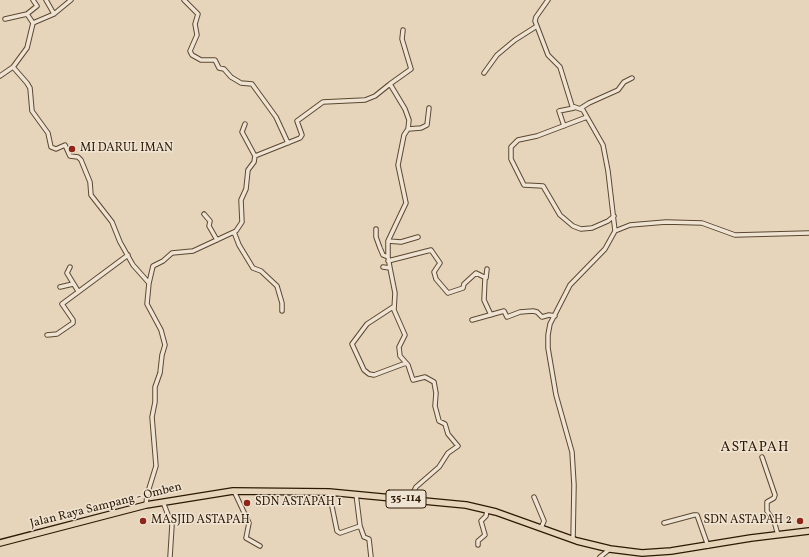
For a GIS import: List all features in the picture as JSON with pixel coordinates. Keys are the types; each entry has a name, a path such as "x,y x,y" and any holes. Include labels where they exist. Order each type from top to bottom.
{"main road":[{"name":"Jalan Raya Sampang - Omben","path":"0,543 146,505 234,491 329,492 466,505 487,510 573,540 610,549 642,553 671,554 751,538 809,531"}],"street":[{"path":"33,0 37,6"},
{"path":"5,19 27,14 46,0 54,14"},
{"path":"34,23 54,14 72,0"},
{"path":"184,0 198,14 195,24 197,34 190,53 198,59 215,60 219,68 224,69 231,77 241,83 252,84 276,117 288,143"},
{"path":"548,0 536,17 535,21 548,55 560,67 570,102 574,108"},
{"path":"27,14 34,23"},
{"path":"0,76 13,67 27,48 34,23"},
{"path":"484,73 497,55 515,40 537,26"},
{"path":"255,156 302,136 297,122 298,120 323,102 365,100 375,96 410,71 412,68 402,40 403,30"},
{"path":"13,67 29,86 32,111 48,133 51,147 56,149 65,145 70,156 78,157 83,162 90,182 91,195 112,222 120,242 138,272 149,283"},
{"path":"564,126 559,111 582,108 589,103 618,90 624,82 632,78"},
{"path":"390,84 405,109 409,122 408,129 404,135 398,163 406,203 388,241 388,259 395,293 393,307 405,335 399,350 400,356 406,363 413,380 425,377 434,382 436,393 435,406 439,421 445,424 448,434 458,446 448,454 439,467 416,487 410,499"},
{"path":"408,129 421,128 427,125 429,108"},
{"path":"573,540 574,485 572,452 561,418 548,348 549,328 570,285 605,249 615,232 605,149 582,108"},
{"path":"587,117 514,143 510,150 511,159 519,178 525,186 543,186 560,216 578,228 594,227 614,216"},
{"path":"146,505 147,495 156,466 152,417 155,402 155,387 160,373 165,345 161,330 147,304 149,283 153,266 163,261 172,253 193,251 234,232 242,222 241,200 246,190 248,170 254,162 255,156 242,132 245,124"},
{"path":"204,214 210,221 209,226 217,240"},
{"path":"615,232 630,225 666,222 702,223 735,235 809,232"},
{"path":"376,229 376,237 380,248 388,259"},
{"path":"234,232 239,245 253,268 261,271 277,286 282,302 282,311"},
{"path":"388,241 401,242 418,237"},
{"path":"388,259 431,250 440,263 434,271 436,279 448,293 463,288 464,284 477,273 485,278"},
{"path":"47,334 57,334 73,323 62,304 128,254"},
{"path":"70,267 67,273 78,291"},
{"path":"383,267 390,268"},
{"path":"487,269 484,300 491,315"},
{"path":"60,287 73,284"},
{"path":"393,307 367,324 352,344 362,366 369,374 374,375 406,363"},
{"path":"472,320 504,311 505,316 507,317 520,312 533,311 537,312 542,317 549,315 554,316"},
{"path":"762,457 775,495 774,498 767,502 767,511 774,521 778,535"},
{"path":"234,491 249,524 246,538 260,546"},
{"path":"329,492 338,532 360,526"},
{"path":"356,494 360,526 364,537 369,539 371,557"},
{"path":"534,497 544,521 541,528"},
{"path":"163,502 172,525 170,557"},
{"path":"478,545 478,540 485,535 481,520 486,516 487,510"},
{"path":"664,523 694,515 697,516 708,546"},
{"path":"600,557 610,549"}],"place":[{"name":"MI DARUL IMAN","path":"72,149"},
{"name":"SDN ASTAPAH 1","path":"247,503"},
{"name":"MASJID ASTAPAH","path":"143,521"},
{"name":"SDN ASTAPAH 2","path":"800,521"}],"district":[{"name":"ASTAPAH","path":"755,448"}]}
